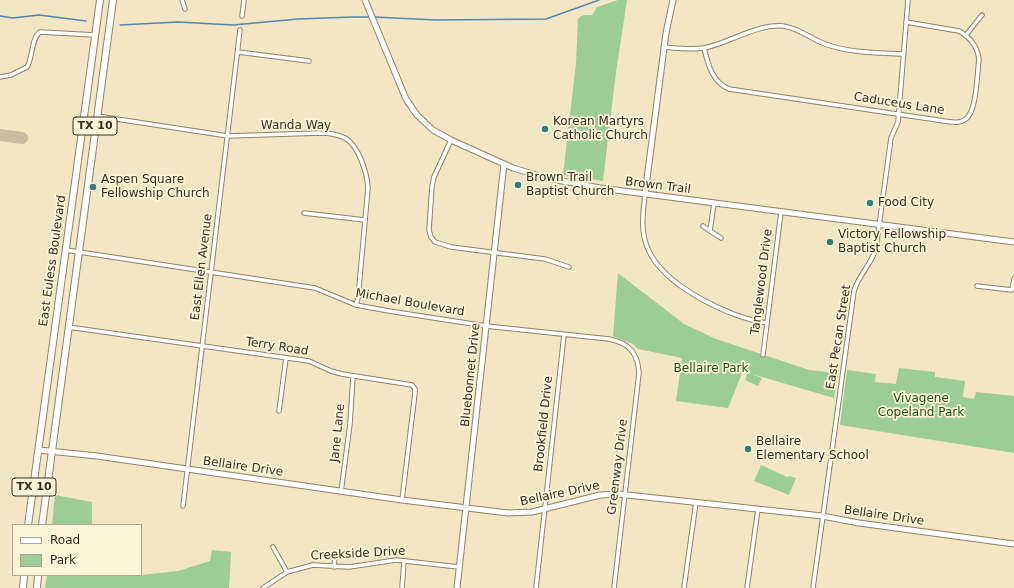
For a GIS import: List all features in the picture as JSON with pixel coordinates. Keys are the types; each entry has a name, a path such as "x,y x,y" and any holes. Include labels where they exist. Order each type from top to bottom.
{"main road":[{"name":"East Euless Boulevard","path":"28,524 100,0"},
{"name":"East Euless Boulevard","path":"42,524 113,0"},
{"path":"23,588 24,576"},
{"path":"37,588 38,576"}],"street":[{"path":"182,0 185,9"},
{"path":"242,16 244,0"},
{"name":"Brown Trail","path":"365,0 406,99 417,115 433,130 451,140 504,164 566,183 1014,242"},
{"path":"674,0 668,19 642,214 644,234 652,256 663,270 685,288 708,303 758,322 767,323"},
{"name":"East Pecan Street","path":"813,588 854,291 860,277 875,253 891,138 898,122 908,0"},
{"path":"906,22 953,29 966,35 982,15"},
{"path":"664,47 704,48 759,30 784,26 796,30 824,44 838,48 904,54"},
{"name":"East Ellen Avenue","path":"183,506 240,30"},
{"path":"0,77 27,67 31,59 36,36 40,32 95,35"},
{"name":"Caduceus Lane","path":"704,48 714,77 723,87 729,90 956,122 966,119 973,109 979,59 976,47 966,35"},
{"path":"238,52 309,61"},
{"name":"Wanda Way","path":"97,116 228,136 320,133 343,137 353,145 362,162 367,178 368,188 358,298 356,305"},
{"path":"451,140 434,177 432,186 429,221 431,237 435,242 444,246 545,259 569,267"},
{"name":"Bluebonnet Drive","path":"457,588 504,164"},
{"path":"710,231 714,203"},
{"path":"304,212 365,220"},
{"name":"Tanglewood Drive","path":"763,355 781,212"},
{"path":"703,226 721,238"},
{"name":"Michael Boulevard","path":"66,250 315,288 356,305 389,312 486,326 616,341 622,343 632,351"},
{"path":"977,286 1012,290 1014,279"},
{"name":"Terry Road","path":"68,327 309,361 331,371 412,385 415,389 402,500"},
{"name":"Brookfield Drive","path":"536,588 564,335"},
{"name":"Greenway Drive","path":"614,588 638,373 637,360 632,351"},
{"path":"280,411 286,358"},
{"name":"Jane Lane","path":"341,492 350,424 353,376"},
{"name":"Bellaire Drive","path":"39,450 188,469 341,492 517,513 600,495 625,494 822,516 859,523 1014,544"},
{"path":"684,588 696,502"},
{"path":"746,588 758,509"},
{"path":"273,547 287,572"},
{"path":"334,567 335,556"},
{"name":"Creekside Drive","path":"262,588 287,572 313,566 349,568 389,561 404,561 459,567"},
{"path":"402,588 404,561"}],"green space":[{"path":"618,0 627,0 616,72 603,181 563,175 576,63 578,19 583,15 592,15 597,7"},
{"name":"Bellaire Park","path":"618,273 684,324 716,339 809,370 838,373 834,398 752,374 762,378 758,386 745,380 748,372 743,371 728,408 676,401 682,358 638,349 633,344 613,336"},
{"name":"Vivagene Copeland Park","path":"899,368 935,372 935,377 965,381 963,397 974,399 976,392 1014,396 1014,453 840,425 847,370 876,374 875,382 896,384"},
{"path":"761,465 787,477 790,476 796,478 789,495 754,481"},
{"path":"55,495 92,502 92,524 52,524"},
{"path":"212,550 231,552 229,588 45,588 47,576 142,576 178,571 210,561"}],"waterway":[{"path":"374,17 436,20 546,19 599,0"},
{"path":"0,16 13,18 39,15 86,21"},
{"path":"120,25 178,22 233,25 298,19 370,17"}],"taxiway":[{"path":"0,135 22,138"}],"place":[{"name":"Korean Martyrs Catholic Church","path":"545,129"},
{"name":"Brown Trail Baptist Church","path":"518,185"},
{"name":"Aspen Square Fellowship Church","path":"93,187"},
{"name":"Food City","path":"870,203"},
{"name":"Victory Fellowship Baptist Church","path":"830,242"},
{"name":"Bellaire Elementary School","path":"748,449"}]}
